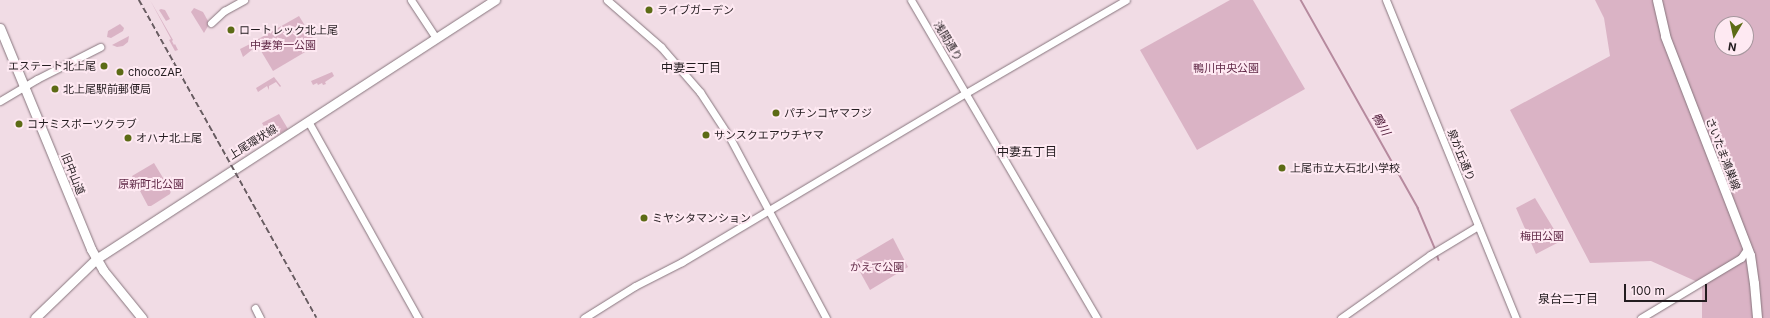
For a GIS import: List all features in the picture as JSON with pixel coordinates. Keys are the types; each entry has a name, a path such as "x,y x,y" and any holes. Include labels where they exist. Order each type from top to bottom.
{"main road":[{"name":"上尾環状線","path":"35,318 96,259 495,0"},
{"name":"さいたま鴻巣線","path":"1657,0 1665,36 1747,249 1754,283 1757,318"},
{"name":"旧中山道","path":"0,28 25,86 66,190 96,259 142,318"}],"street":[{"path":"211,23 224,11 244,0"},
{"path":"411,0 436,38"},
{"path":"607,0 661,47 700,92 730,138 826,318"},
{"name":"浅間通り","path":"911,0 1097,318"},
{"path":"584,318 635,286 682,262 769,209 1126,0"},
{"name":"泉が丘通り","path":"1386,0 1516,318"},
{"path":"0,101 25,86 100,47"},
{"path":"308,121 418,318"},
{"path":"1341,318 1430,256 1478,226"},
{"path":"1641,318 1741,258 1747,249"},
{"path":"255,308 260,318"}],"green space":[{"path":"150,0 178,50 175,51 169,40 171,39"},
{"name":"鴨川中央公園","path":"1230,0 1253,0 1305,89 1197,150 1140,50"},
{"path":"1595,0 1770,0 1770,318 1702,318 1702,284 1651,261 1590,263 1510,110 1610,56 1604,18"},
{"path":"194,8 203,12 208,21 208,26 204,33 191,12"},
{"path":"159,10 165,10 170,19 166,21"},
{"name":"中妻第一公園","path":"299,16 317,45 273,71 255,41"},
{"path":"120,24 124,28 123,31 111,38 107,37 108,31"},
{"path":"129,36 128,42 123,46 117,47 112,45"},
{"path":"250,44 255,50 253,49 243,57 240,49"},
{"path":"332,72 334,76 325,82 326,84 323,85 322,83 318,85 317,83 313,85 311,81"},
{"path":"274,77 281,86 280,87 276,82 269,86 269,90 267,86 258,92 256,88"},
{"path":"279,114 288,129 271,139 262,123"},
{"name":"原新町北公園","path":"154,163 171,191 170,194 151,206 148,206 132,176"},
{"name":"梅田公園","path":"1535,198 1561,241 1536,254 1516,208"},
{"name":"かえで公園","path":"893,238 908,267 870,290 854,261"}],"waterway":[{"name":"鴨川","path":"1301,0 1418,208 1435,248"},
{"name":"鴨川","path":"1437,254 1439,260"}],"railway":[{"path":"139,0 317,318"}],"place":[{"name":"ライブガーデン","path":"649,10"},
{"name":"ロートレック北上尾","path":"231,30"},
{"name":"エステート北上尾","path":"104,66"},
{"name":"chocoZAP","path":"120,72"},
{"name":"北上尾駅前郵便局","path":"55,89"},
{"name":"パチンコヤマフジ","path":"776,113"},
{"name":"コナミスポーツクラブ","path":"19,124"},
{"name":"サンスクエアウチヤマ","path":"706,135"},
{"name":"オハナ北上尾","path":"128,138"},
{"name":"上尾市立大石北小学校","path":"1282,168"},
{"name":"ミヤシタマンション","path":"644,218"}],"district":[{"name":"中妻三丁目","path":"691,68"},
{"name":"中妻五丁目","path":"1027,152"},
{"name":"泉台二丁目","path":"1568,299"}]}
